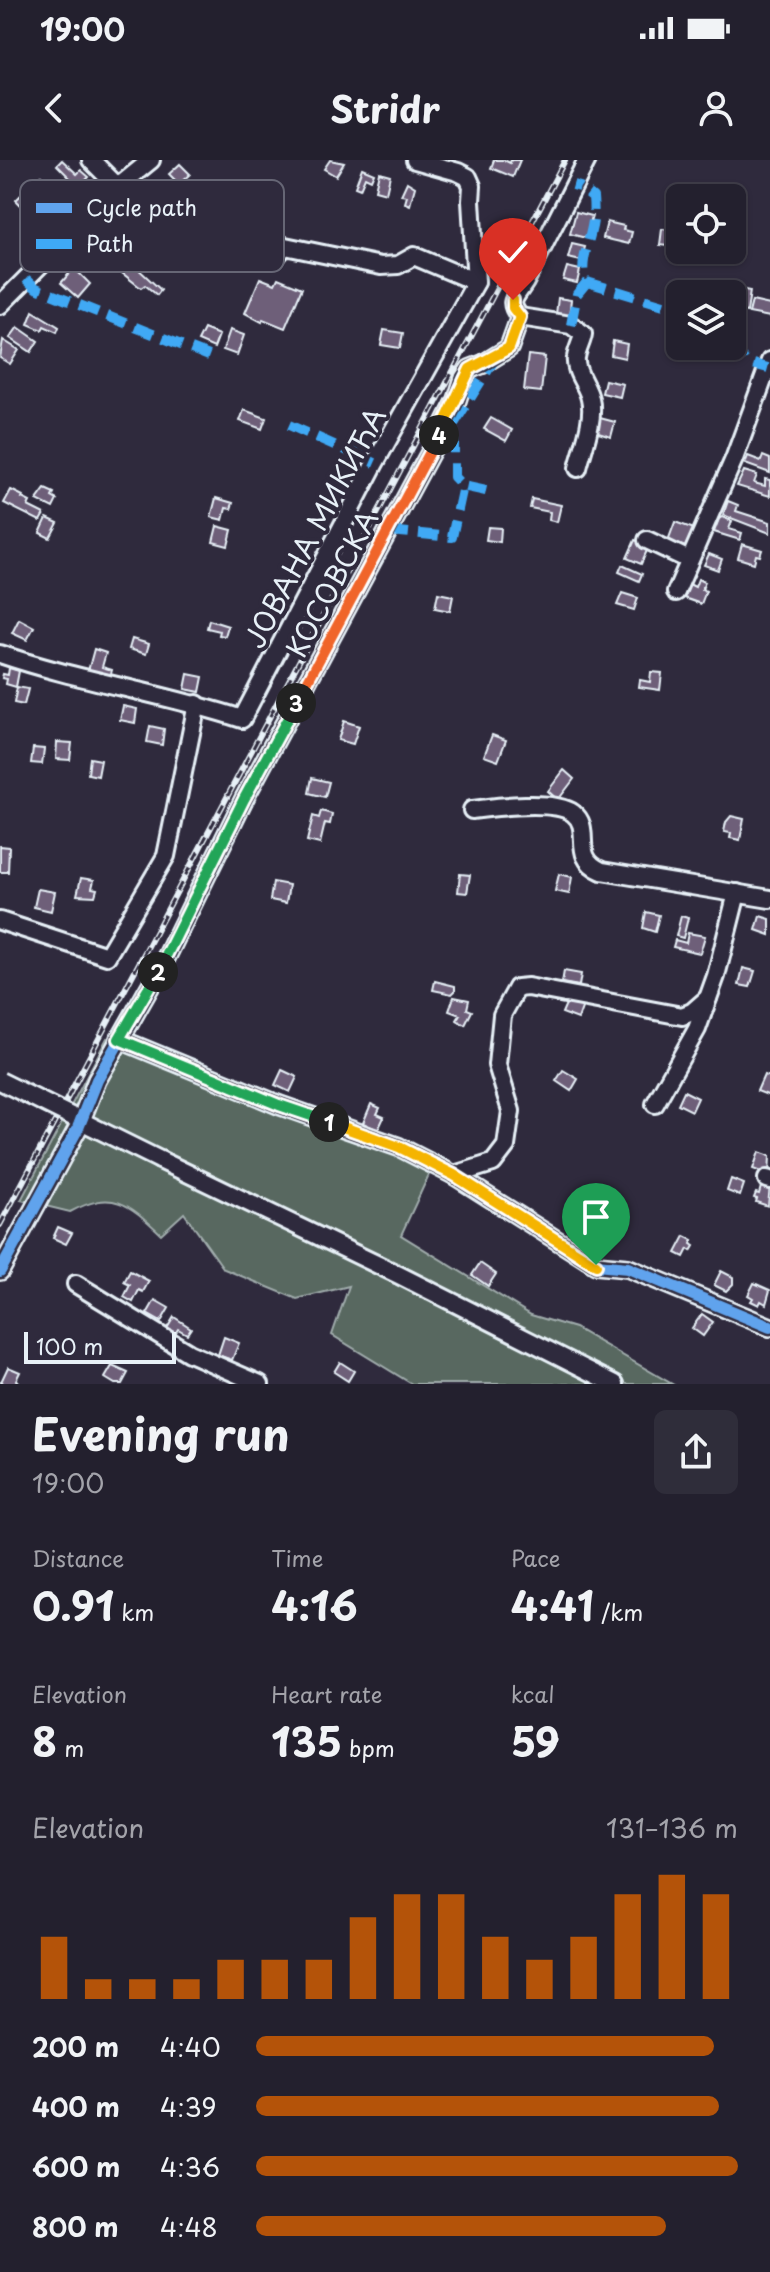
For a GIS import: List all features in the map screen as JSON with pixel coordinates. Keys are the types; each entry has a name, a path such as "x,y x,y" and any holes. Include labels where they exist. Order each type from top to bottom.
{"street":[{"path":"91,160 111,180"},
{"path":"127,180 151,160"},
{"path":"284,247 381,266 398,265 414,256 476,282 472,186 468,177 415,160"},
{"name":"КОСОВСКА","path":"0,1271 78,1128 97,1080 164,962 244,799 437,440 464,378 470,369 509,348 520,317 513,308 513,300 587,160"},
{"path":"0,305 33,272"},
{"name":"ЈОВАНА МИКИЋА","path":"0,654 61,673 197,704 242,719 375,463 476,282"},
{"path":"520,317 571,325 583,334 576,357 577,368 590,399 591,411 578,468"},
{"path":"676,592 734,459 770,361"},
{"path":"647,540 689,560"},
{"path":"0,921 107,956 166,856 197,704"},
{"path":"472,810 521,805 572,811 579,819 586,859 593,867 770,899"},
{"path":"655,1104 697,1029 728,935 737,893"},
{"path":"454,1175 493,1163 506,1146 511,1111 497,1065 502,1015 517,988 528,987 682,1016 692,1012 708,998"},
{"path":"119,1039 279,1105 399,1147 454,1175 596,1265 628,1268 770,1327"},
{"path":"0,1081 413,1281 615,1384"},
{"path":"76,1284 189,1353 260,1384"}],"green space":[{"path":"107,1038 196,1081 336,1127 432,1168 401,1235 531,1315 575,1328 672,1384 412,1384 332,1335 349,1286 297,1299 224,1269 184,1213 161,1234 139,1214 119,1203 98,1201 70,1212 21,1200"}],"building":[{"path":"62,160 77,174 81,170 89,177 86,180 72,180 57,165"},
{"path":"330,160 344,163 336,176 324,169"},
{"path":"494,160 510,163 511,160 520,160 513,177 491,168"},
{"path":"180,164 190,174 183,180 175,180 169,174"},
{"path":"362,168 374,173 371,180 365,177 360,189 355,187"},
{"path":"379,172 390,175 386,193 375,190"},
{"path":"407,182 415,187 410,205 405,203 407,196 401,195"},
{"path":"576,212 592,216 586,238 570,234"},
{"path":"607,222 624,226 623,230 632,232 629,244 603,238"},
{"path":"662,229 666,230 666,246 660,245"},
{"path":"572,244 585,247 581,261 568,258"},
{"path":"567,267 580,270 577,283 563,280"},
{"path":"71,272 78,272 90,284 78,298 61,283"},
{"path":"121,272 142,272 161,290 157,295 145,285 141,288"},
{"path":"260,278 275,284 278,278 302,288 285,328 263,319 262,322 245,313"},
{"path":"746,290 750,291 746,312"},
{"path":"558,298 571,300 569,315 556,314"},
{"path":"752,301 770,305 770,317 749,313"},
{"path":"33,311 59,327 57,332 28,324"},
{"path":"18,327 38,341 31,352 10,338"},
{"path":"204,329 219,335 214,348 198,341"},
{"path":"230,330 244,335 237,355 223,350"},
{"path":"384,330 403,333 400,348 381,345"},
{"path":"3,340 19,350 10,364 0,358"},
{"path":"613,341 627,344 625,358 611,355"},
{"path":"528,355 545,357 541,392 524,390"},
{"path":"605,380 623,384 620,397 602,393"},
{"path":"244,410 266,418 262,429 240,421"},
{"path":"596,417 615,422 611,437 592,431"},
{"path":"491,418 512,430 506,441 484,429"},
{"path":"748,456 761,461 763,456 770,459 770,473 745,464"},
{"path":"744,471 757,475 754,483 765,486 765,479 770,480 770,496 737,486"},
{"path":"45,489 54,493 52,497 57,500 53,508 37,500"},
{"path":"11,490 30,502 28,506 44,514 40,521 4,503"},
{"path":"216,498 233,503 231,509 226,508 223,520 211,517"},
{"path":"532,499 561,505 557,522 549,520 550,512 530,508"},
{"path":"728,501 738,505 736,511 770,522 770,533 723,515"},
{"path":"722,517 732,521 729,529 742,533 740,540 714,532"},
{"path":"47,518 58,523 50,538 40,533"},
{"path":"675,522 697,530 690,549 668,541"},
{"path":"217,526 232,530 228,546 213,542"},
{"path":"488,527 501,528 500,542 486,540"},
{"path":"635,540 649,546 641,564 627,558"},
{"path":"742,544 762,550 760,556 756,555 754,563 738,558"},
{"path":"709,554 722,559 718,570 704,565"},
{"path":"622,565 642,574 639,581 619,572"},
{"path":"698,579 705,582 702,589 706,591 701,604 684,598 689,584 695,587"},
{"path":"438,593 453,596 450,611 435,608"},
{"path":"622,593 638,598 634,610 617,605"},
{"path":"19,619 34,627 27,640 12,633"},
{"path":"209,620 228,626 225,636 219,635 220,631 207,628"},
{"path":"132,639 149,644 146,654 129,649"},
{"path":"94,649 106,653 102,667 112,670 110,677 88,671"},
{"path":"9,668 19,671 16,687 6,684 7,679 2,678 3,674 8,675"},
{"path":"651,672 662,673 660,690 639,687 640,680 650,682"},
{"path":"188,674 203,677 200,692 185,689"},
{"path":"17,687 28,689 24,705 14,703"},
{"path":"123,706 137,709 135,723 120,720"},
{"path":"344,721 359,726 353,744 338,740"},
{"path":"150,726 164,729 162,745 147,742"},
{"path":"492,735 506,740 498,761 484,756"},
{"path":"57,742 72,743 70,760 56,759"},
{"path":"33,748 44,749 42,764 31,763"},
{"path":"90,758 101,760 98,776 88,774"},
{"path":"564,770 574,779 558,800 548,791"},
{"path":"312,778 329,782 325,797 309,793"},
{"path":"321,811 332,814 330,824 325,823 320,844 307,841 313,816 319,818"},
{"path":"731,816 744,819 740,840 730,838 731,833 724,832"},
{"path":"0,846 9,847 8,872 0,872"},
{"path":"460,874 470,875 467,893 458,892"},
{"path":"559,874 572,877 569,894 555,891"},
{"path":"81,878 94,880 92,888 97,889 95,896 77,895"},
{"path":"273,882 289,885 286,903 270,900"},
{"path":"38,889 55,892 51,911 34,907"},
{"path":"646,912 659,915 655,932 643,928"},
{"path":"681,916 688,918 683,938 676,936"},
{"path":"760,916 770,919 770,935 756,930"},
{"path":"688,933 705,936 700,953 673,947 675,940 686,943"},
{"path":"743,968 755,971 750,987 739,985"},
{"path":"564,971 581,974 579,986 562,983"},
{"path":"435,981 455,986 455,991 452,994 433,990"},
{"path":"454,997 469,1000 467,1009 472,1011 465,1025 457,1020 460,1015 449,1011"},
{"path":"568,999 583,1005 578,1019 562,1013"},
{"path":"282,1070 297,1077 290,1092 275,1085"},
{"path":"563,1070 578,1079 571,1091 556,1081"},
{"path":"764,1075 770,1077 770,1096 757,1091"},
{"path":"684,1091 698,1098 692,1111 678,1104"},
{"path":"371,1104 380,1108 377,1114 384,1117 378,1130 363,1123"},
{"path":"759,1152 770,1156 769,1175 753,1169"},
{"path":"731,1179 744,1184 740,1196 727,1191"},
{"path":"762,1183 770,1185 768,1206 756,1202 754,1198 756,1193 759,1194"},
{"path":"58,1227 72,1233 66,1244 53,1238"},
{"path":"685,1236 693,1240 691,1244 694,1246 691,1251 688,1249 684,1257 676,1253"},
{"path":"480,1263 496,1274 488,1286 472,1275"},
{"path":"130,1271 149,1281 143,1292 139,1290 133,1302 124,1297 130,1285 124,1282"},
{"path":"721,1271 733,1277 733,1284 726,1291 714,1285"},
{"path":"754,1283 770,1290 766,1304 751,1301 753,1298 748,1295"},
{"path":"155,1300 169,1308 161,1322 147,1314"},
{"path":"702,1314 713,1322 703,1336 692,1328"},
{"path":"174,1317 191,1328 187,1334 178,1329 171,1340 163,1335"},
{"path":"224,1337 239,1343 232,1360 218,1355"},
{"path":"340,1362 354,1371 348,1381 334,1372"},
{"path":"112,1366 128,1373 122,1384 105,1378"},
{"path":"8,1367 20,1372 16,1380 20,1384 0,1384"}],"railway":[{"path":"0,1225 565,160"}],"marked path":[{"path":"571,325 577,294 587,282 584,264 594,210 593,197 573,185"},
{"path":"26,279 36,288 209,356"},
{"path":"587,282 666,306"},
{"path":"744,360 768,368"},
{"path":"486,491 463,486 454,477 454,424 493,362"},
{"path":"289,425 375,463"},
{"path":"389,531 452,537 463,486"}],"cycle path":[{"path":"0,1271 78,1128 97,1080 164,962 244,799 437,440 464,378 470,369 509,348 520,317"},
{"path":"119,1039 279,1105 399,1147 454,1175 596,1265 628,1268 770,1327"}],"route":[{"path":"513,300 513,308 520,317 509,348 470,369 464,378 437,440 244,799 164,962 119,1039 279,1105 399,1147 454,1175 596,1265"}]}
